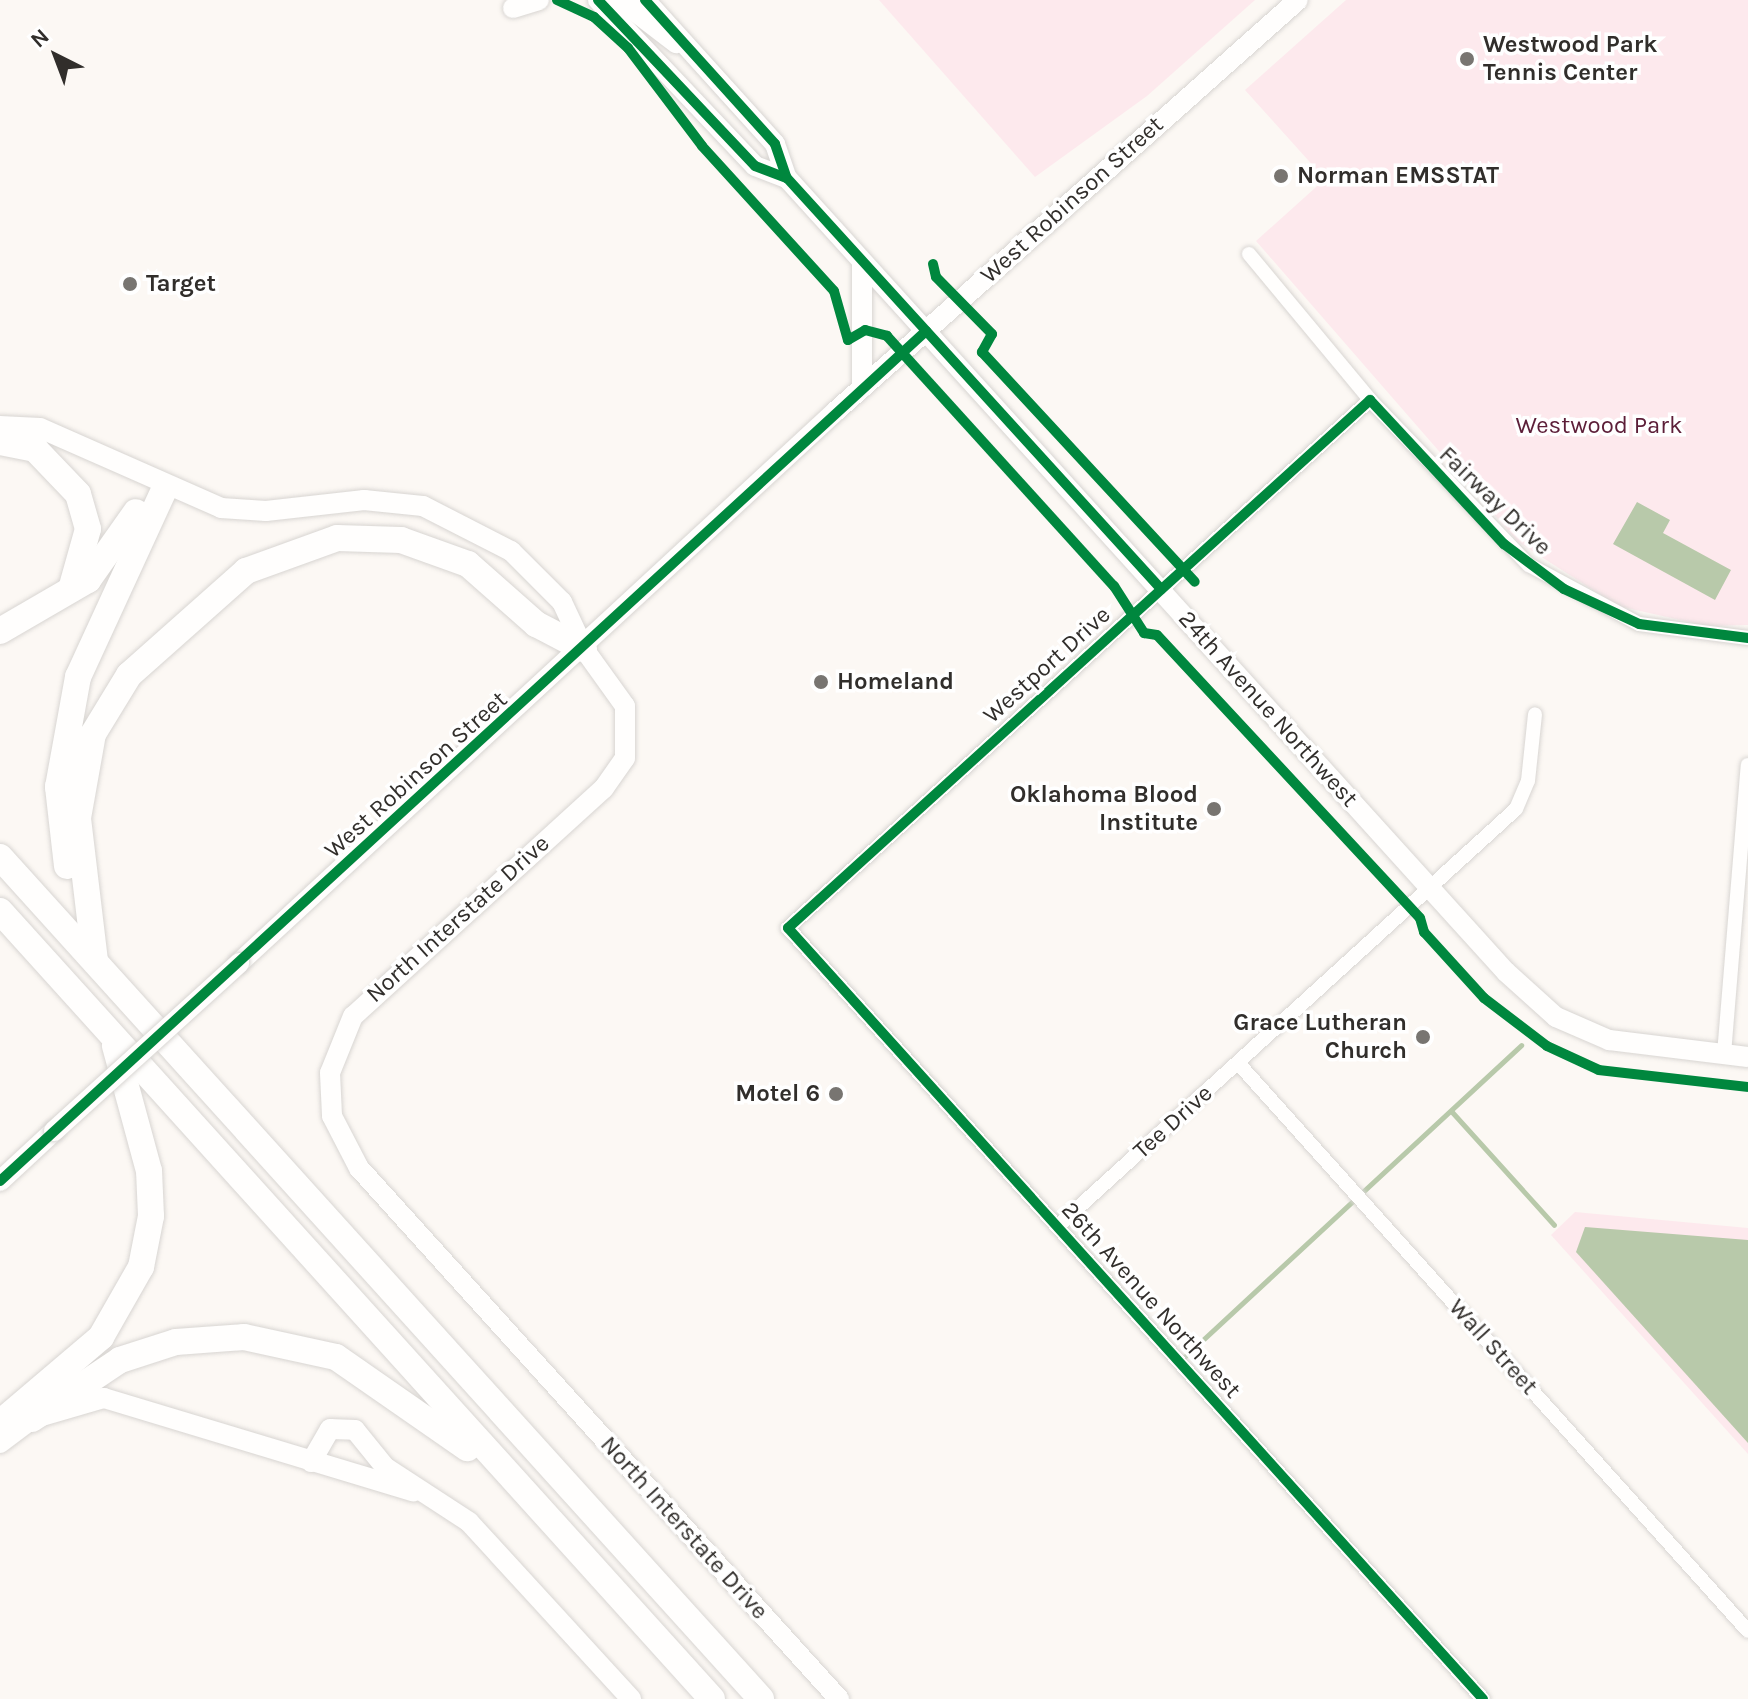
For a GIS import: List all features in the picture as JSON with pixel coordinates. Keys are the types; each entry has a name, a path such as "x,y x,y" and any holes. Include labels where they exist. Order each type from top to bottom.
{"highway":[{"path":"0,442 35,449 78,494 87,552 65,599"},
{"path":"95,961 62,845 61,753 78,677 158,484"},
{"path":"0,631 65,599 106,559 158,484"},
{"path":"95,961 78,818 93,734 129,675 246,571 337,538 401,540 468,564 536,624 584,649"},
{"path":"0,857 761,1699"},
{"path":"0,911 712,1699"},
{"path":"0,1423 101,1337 145,1252 149,1171 112,1035"},
{"path":"32,1419 99,1370 158,1347 221,1337 296,1344 336,1357 407,1400 550,1519"}],"main road":[{"path":"515,3 539,0"},
{"name":"24th Avenue Northwest","path":"598,0 755,166 787,178"},
{"path":"620,0 699,58"},
{"name":"24th Avenue Northwest","path":"645,0 775,144 787,178 862,262 1430,889 1556,1017 1641,1047 1748,1057"},
{"name":"West Robinson Street","path":"0,1181 584,649 862,388 1298,0"},
{"path":"862,262 862,388"},
{"name":"North Interstate Drive","path":"0,426 40,428 158,484 242,510 364,500 453,516 540,578 562,602 584,649 625,706 628,744 619,771 353,1016 330,1073 332,1116 359,1168 839,1699"},
{"path":"0,1443 32,1419 73,1402 122,1401 311,1462 425,1493"},
{"path":"311,1462 325,1434 346,1427 425,1493 469,1522 629,1698"}],"street":[{"name":"Fairway Drive","path":"1249,254 1370,400 1514,553 1602,602 1675,633 1748,638"},
{"name":"Westport Drive","path":"788,928 1370,400"},
{"name":"Tee Drive","path":"1058,1226 1430,889 1522,801 1535,714"},
{"path":"1724,1054 1748,765"},
{"name":"26th Avenue Northwest","path":"788,928 1483,1699"},
{"name":"Wall Street","path":"1238,1063 1748,1631"}],"green space":[{"path":"879,0 1255,0 1147,96 1035,177"},
{"name":"Westwood Park","path":"1346,0 1748,0 1748,625 1707,626 1618,606 1518,542 1256,241 1325,179 1245,90"},
{"path":"1575,1212 1748,1228 1748,1454 1551,1235"}],"shaded area":[{"path":"1637,502 1670,520 1663,533 1731,570 1715,600 1613,544"},
{"path":"1585,1227 1748,1240 1748,1443 1576,1252"}],"waterway":[{"path":"1180,1361 1521,1045"},
{"path":"1452,1112 1554,1225"}],"cycle path":[{"path":"557,0 594,17 628,48 702,146 834,291 848,340 865,330 887,336 1114,586 1144,633 1157,635 1420,918 1424,932 1484,998 1547,1046 1599,1070 1748,1087"},
{"path":"598,0 755,166 787,178"},
{"path":"645,0 775,144 787,178 1161,589"},
{"path":"933,264 936,277 992,334 982,352 1195,582"},
{"path":"0,1181 926,331"},
{"path":"1483,1699 788,928 1370,400 1504,544 1564,589 1639,624 1748,638"}],"place":[{"name":"Westwood Park Tennis Center","path":"1467,59"},
{"name":"Norman EMSSTAT","path":"1281,176"},
{"name":"Target","path":"130,284"},
{"name":"Homeland","path":"821,682"},
{"name":"Oklahoma Blood Institute","path":"1214,809"},
{"name":"Grace Lutheran Church","path":"1423,1037"},
{"name":"Motel 6","path":"836,1094"}]}
